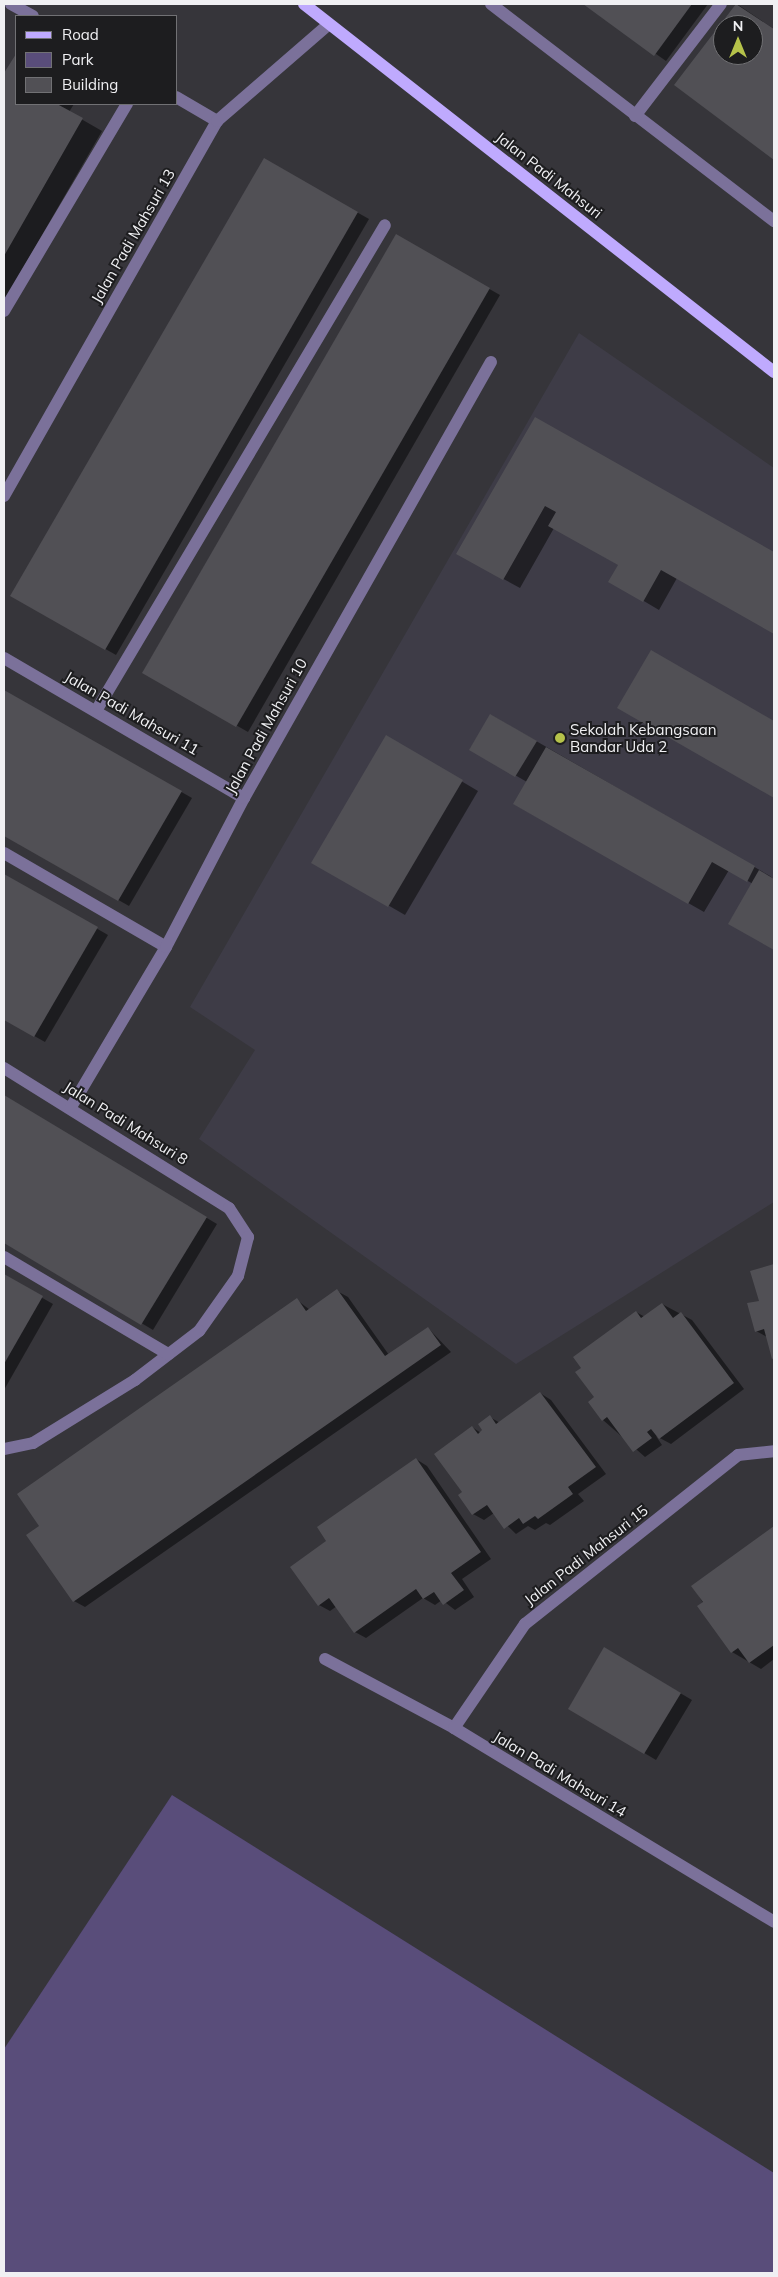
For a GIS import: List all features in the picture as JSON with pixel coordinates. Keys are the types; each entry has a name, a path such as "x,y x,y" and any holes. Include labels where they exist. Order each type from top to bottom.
{"main road":[{"name":"Jalan Padi Mahsuri","path":"304,4 774,372"}],"street":[{"path":"11,4 31,15"},
{"path":"491,4 774,221"},
{"path":"635,116 721,4"},
{"name":"Jalan Padi Mahsuri 13","path":"4,496 217,121 329,24"},
{"path":"178,99 217,121"},
{"path":"4,311 125,105"},
{"path":"96,711 385,225"},
{"name":"Jalan Padi Mahsuri 10","path":"72,1107 166,947 244,798 491,362"},
{"name":"Jalan Padi Mahsuri 11","path":"4,658 244,798"},
{"path":"4,853 166,947"},
{"name":"Jalan Padi Mahsuri 8","path":"4,1068 72,1107 229,1208 248,1237 238,1276 199,1331 168,1354"},
{"path":"4,1257 168,1354 33,1443 4,1449"},
{"name":"Jalan Padi Mahsuri 15","path":"454,1728 525,1624 738,1455 774,1451"},
{"name":"Jalan Padi Mahsuri 14","path":"325,1659 454,1728 774,1922"}],"shaded area":[{"name":"Sekolah Kebangsaan Bandar Uda 2","path":"579,333 774,468 774,1202 516,1364 199,1139 255,1050 190,1007"}],"green space":[{"path":"172,1795 774,2173 774,2273 4,2273 4,2049"}],"building":[{"path":"583,4 692,4 654,56"},
{"path":"736,4 753,15 728,15"},
{"path":"763,22 774,29 774,160 674,85 713,34 713,65 763,65"},
{"path":"15,56 15,105 59,105 83,118 4,256 4,73"},
{"path":"264,158 358,212 105,650 10,596"},
{"path":"396,234 490,288 236,727 142,673"},
{"path":"535,417 774,552 774,634 661,570 643,602 608,582 618,565 548,526 556,512 545,506 503,580 456,554"},
{"path":"651,650 774,721 774,798 617,708"},
{"path":"4,690 182,791 118,901 4,836"},
{"path":"490,714 537,741 515,777 469,750"},
{"path":"386,735 463,780 388,907 311,863"},
{"path":"546,747 755,866 747,882 712,862 688,904 513,804"},
{"path":"759,870 774,879 774,950 728,924"},
{"path":"4,874 98,927 34,1037 4,1020"},
{"path":"4,1095 207,1217 141,1325 4,1243"},
{"path":"774,1264 774,1358 772,1359 764,1329 755,1332 747,1303 759,1301 750,1271"},
{"path":"4,1274 43,1296 4,1364"},
{"path":"337,1289 385,1356 428,1327 441,1345 73,1602 26,1535 39,1526 17,1494 297,1298 306,1311"},
{"path":"662,1303 673,1318 681,1312 734,1383 659,1439 651,1429 647,1432 652,1438 633,1452 607,1417 602,1421 588,1402 594,1397 575,1372 581,1368 573,1357 636,1311 641,1318"},
{"path":"540,1392 596,1467 568,1487 573,1494 538,1519 535,1516 523,1524 519,1518 504,1529 487,1505 472,1515 458,1495 462,1492 434,1454 472,1426 478,1434 482,1430 478,1424 490,1415 496,1424"},
{"path":"416,1458 481,1552 451,1573 464,1590 443,1605 434,1592 423,1599 416,1589 354,1633 329,1598 318,1606 290,1567 326,1541 317,1527"},
{"path":"774,1526 774,1645 749,1663 738,1648 731,1653 697,1606 703,1602 691,1586"},
{"path":"604,1647 681,1693 644,1754 568,1709"}],"place":[{"name":"Sekolah Kebangsaan Bandar Uda 2","path":"560,738"}]}
